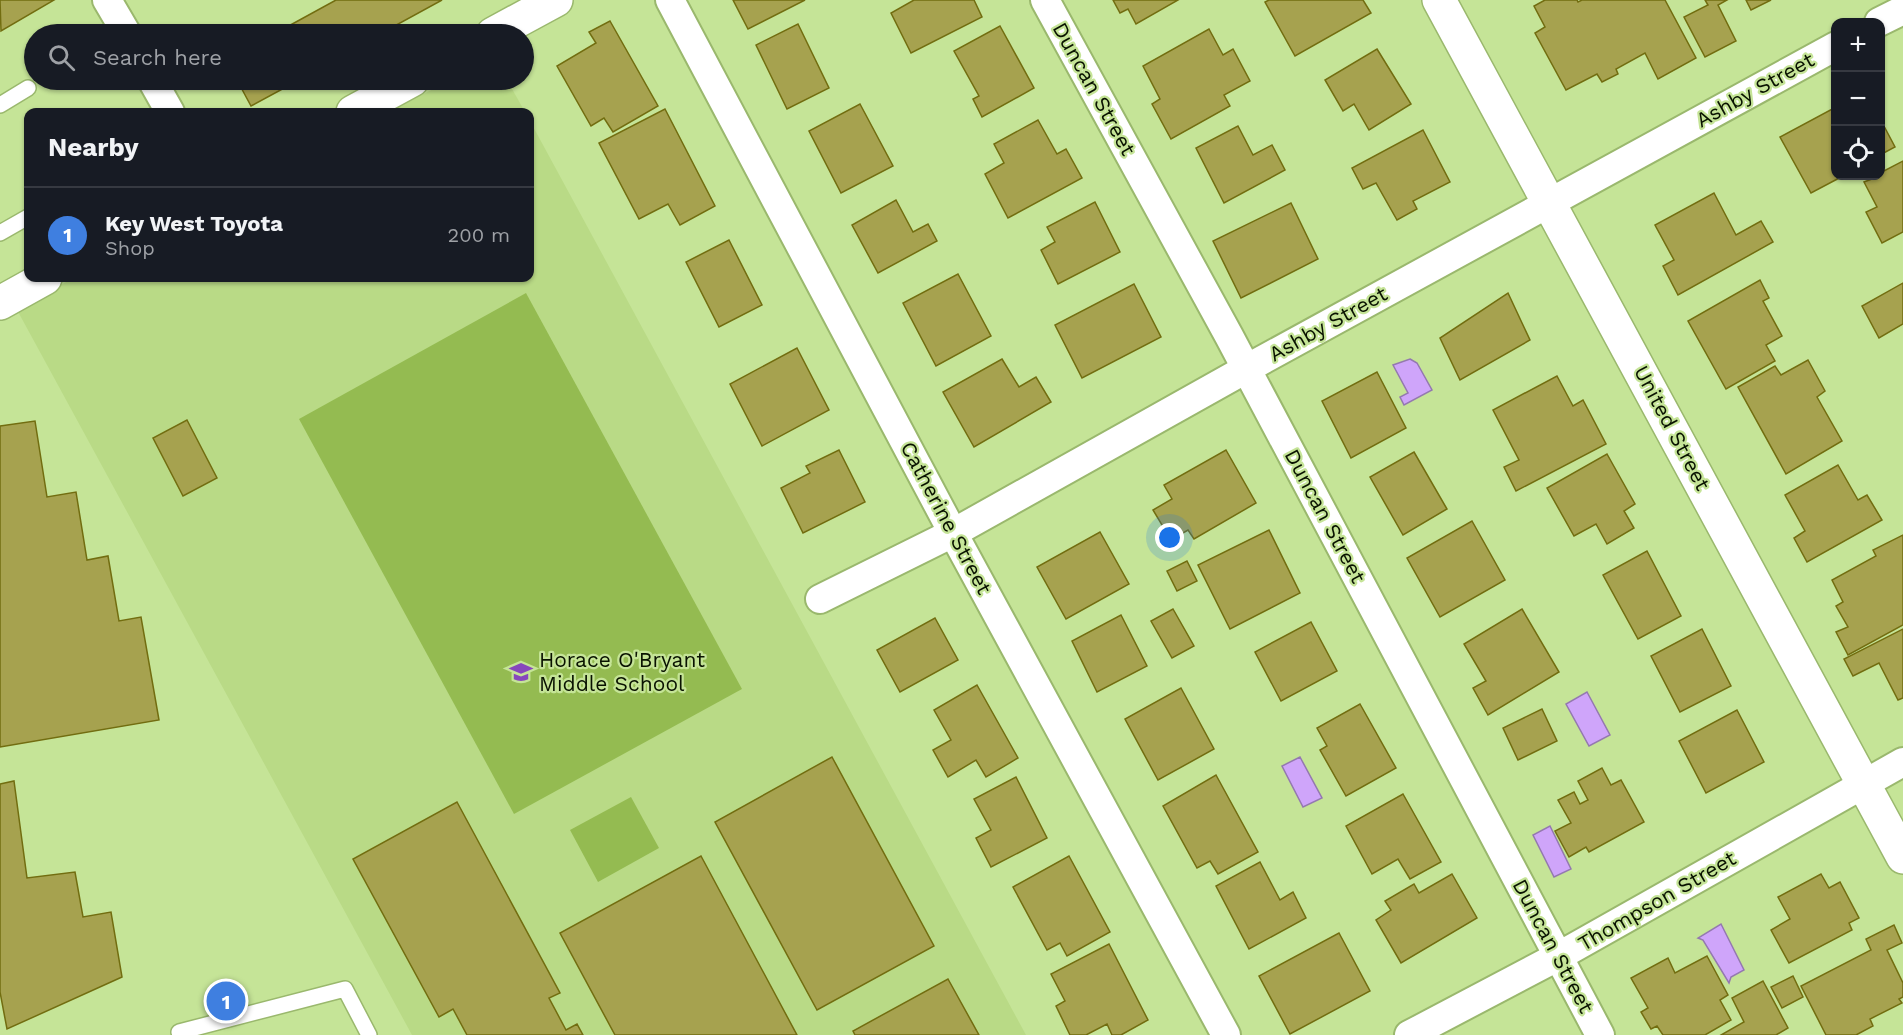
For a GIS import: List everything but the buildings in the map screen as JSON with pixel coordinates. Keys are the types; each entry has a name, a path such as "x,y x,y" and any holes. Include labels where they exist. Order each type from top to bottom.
{"street":[{"path":"511,24 555,0"},
{"name":"Catherine Street","path":"670,0 953,533 1226,1035"},
{"name":"Duncan Street","path":"1045,0 1246,369 1600,1035"},
{"name":"United Street","path":"1439,0 1903,857"},
{"path":"1885,19 1903,9 1899,0"},
{"path":"113,2 123,24"},
{"name":"Ashby Street","path":"820,600 953,533 1246,369 1831,49"},
{"path":"158,90 168,108"},
{"path":"360,108 394,90"},
{"path":"0,303 38,282"},
{"name":"Thompson Street","path":"1409,1035 1559,957 1903,762"}],"lane":[{"path":"0,105 25,90"},
{"path":"0,233 24,219"},
{"path":"176,1034 345,989 369,1035"}],"shaded area":[{"path":"431,90 513,90 523,108 396,108"},
{"name":"Horace O'Bryant Middle School","path":"534,128 1026,1035 412,1035 16,308 66,282 534,282"},
{"path":"526,293 742,689 514,814 299,419"},
{"path":"1410,359 1417,363 1432,390 1404,405 1400,397 1408,393 1393,365"},
{"path":"1587,692 1610,735 1589,746 1566,704"},
{"path":"1300,757 1322,798 1303,807 1282,766"},
{"path":"631,797 659,848 598,882 570,830"},
{"path":"1550,826 1571,869 1554,877 1533,835"},
{"path":"1721,924 1744,970 1731,977 1729,983 1703,940 1698,938"}],"place":[{"name":"Horace O'Bryant Middle School","path":"521,672"},
{"name":"Key West Toyota","path":"226,1001"}]}
